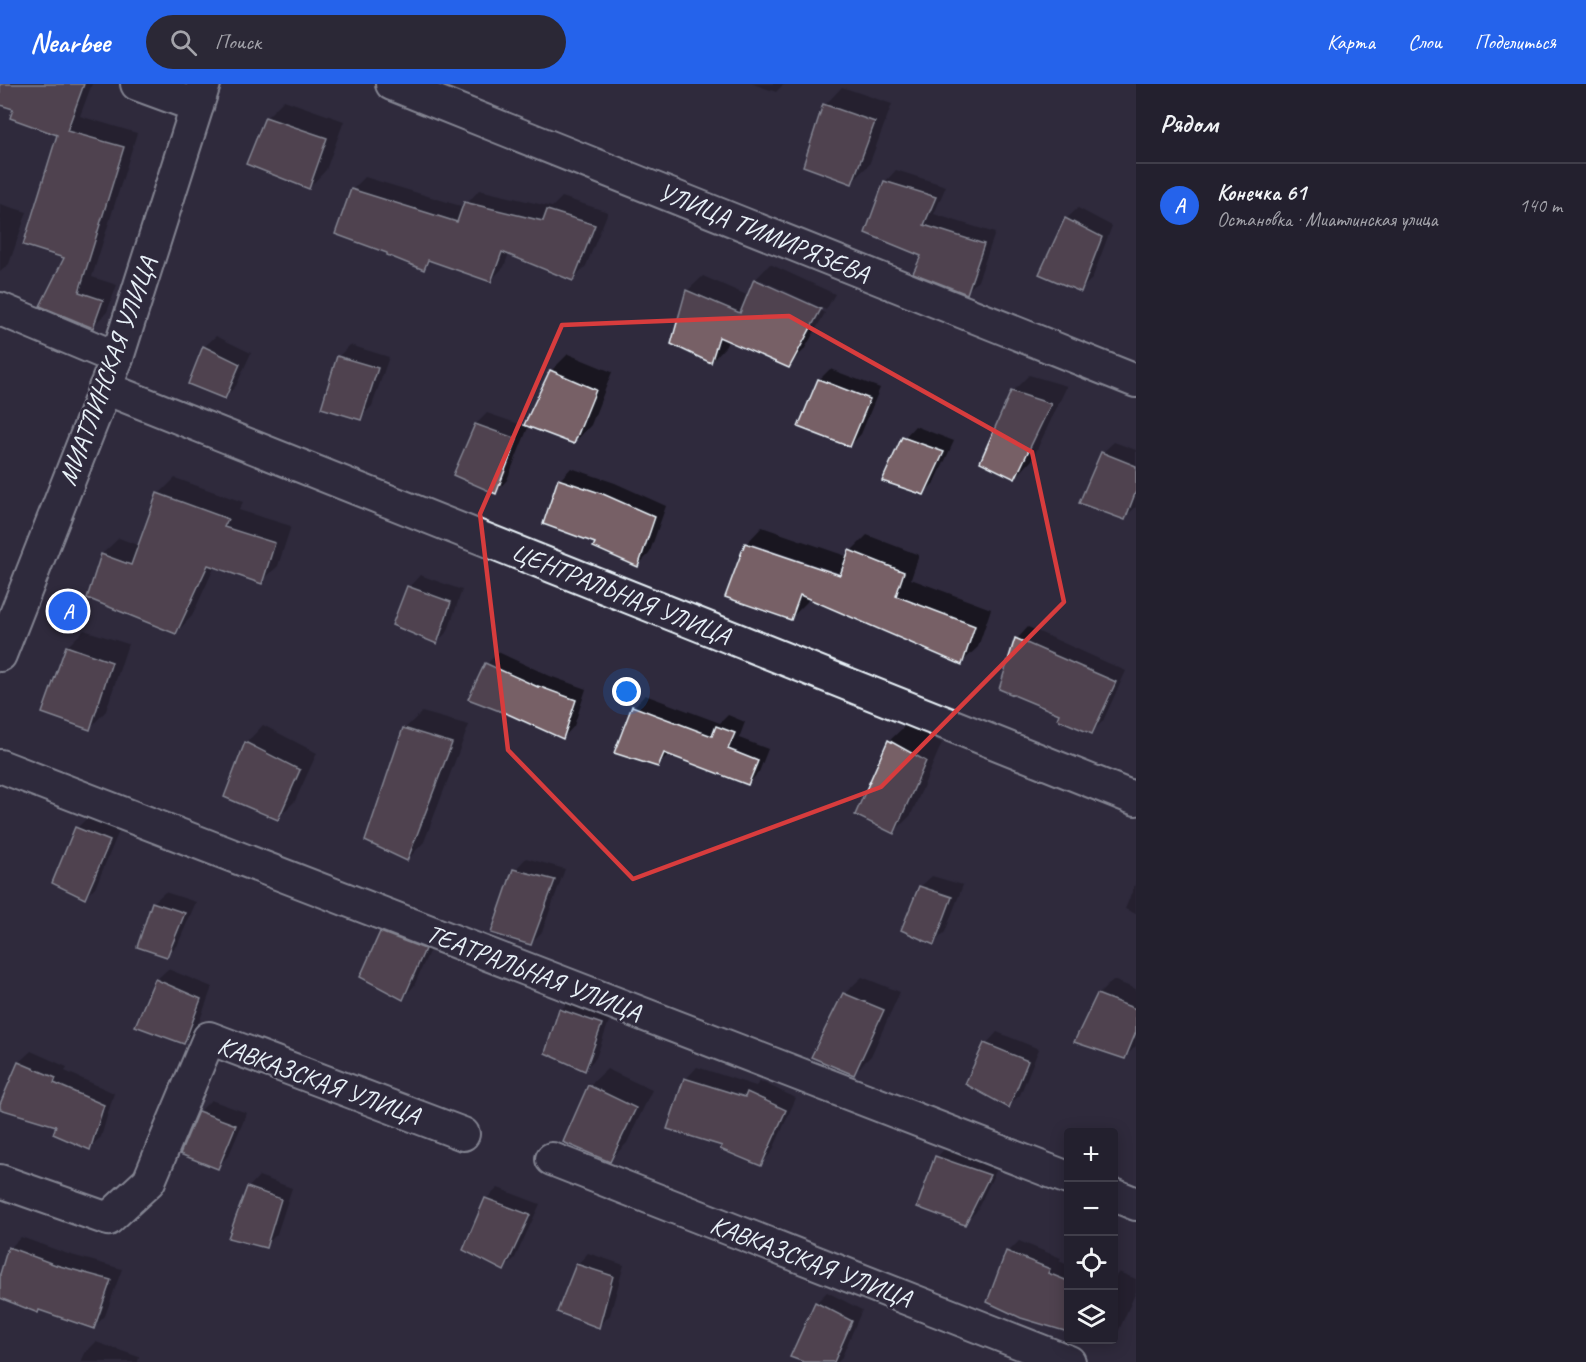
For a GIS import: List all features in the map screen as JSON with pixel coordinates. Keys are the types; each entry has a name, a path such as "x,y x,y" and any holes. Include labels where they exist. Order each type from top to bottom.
{"street":[{"path":"137,84 201,95"},
{"name":"УЛИЦА ТИМИРЯЗЕВА","path":"392,84 1136,381"},
{"name":"МИАТЛИНСКАЯ УЛИЦА","path":"0,655 117,357 201,95"},
{"path":"0,309 117,357"},
{"name":"ЦЕНТРАЛЬНАЯ УЛИЦА","path":"105,388 1136,799"},
{"name":"ТЕАТРАЛЬНАЯ УЛИЦА","path":"0,766 1064,1176"},
{"name":"КАВКАЗСКАЯ УЛИЦА","path":"0,1181 108,1219 149,1181 209,1038 464,1134"},
{"name":"КАВКАЗСКАЯ УЛИЦА","path":"552,1159 1070,1362"},
{"path":"1118,1197 1136,1204"}],"highlighted area":[{"path":"789,316 1032,452 1064,602 881,787 633,879 508,750 480,514 562,325"}],"building":[{"path":"0,84 84,84 67,131 124,147 79,292 103,300 93,328 40,306 64,258 23,245 57,135 10,118 13,109 0,105"},
{"path":"823,104 875,122 852,184 803,166"},
{"path":"265,117 327,138 309,189 246,164"},
{"path":"884,181 936,197 924,225 984,244 967,294 913,273 921,256 865,233"},
{"path":"351,189 457,222 464,202 543,221 547,210 595,225 573,281 502,252 491,282 428,260 424,270 387,255 387,253 335,234"},
{"path":"1065,218 1102,237 1081,292 1039,274"},
{"path":"754,279 821,309 789,368 719,337 711,363 671,344 686,290 740,313"},
{"path":"203,346 240,364 225,399 188,384"},
{"path":"337,356 378,368 361,420 321,408"},
{"path":"550,370 596,390 574,444 524,425"},
{"path":"818,379 870,399 850,447 798,427"},
{"path":"1011,391 1051,404 1015,479 980,462"},
{"path":"475,424 517,439 496,494 453,475"},
{"path":"902,437 944,452 924,495 882,481"},
{"path":"1101,452 1136,466 1136,491 1125,520 1079,503"},
{"path":"558,479 603,494 655,517 638,567 593,547 595,543 543,524"},
{"path":"157,493 228,519 224,527 275,543 262,584 208,565 176,634 87,598 101,554 131,565"},
{"path":"745,543 840,575 849,550 904,572 896,596 975,626 962,665 800,595 791,620 725,597"},
{"path":"407,586 451,602 437,644 392,625"},
{"path":"1015,638 1116,682 1092,734 1057,719 1059,714 999,689"},
{"path":"66,646 112,662 90,730 42,713"},
{"path":"485,663 538,687 576,700 563,739 468,699"},
{"path":"632,706 712,736 716,726 735,733 728,749 758,761 748,785 664,753 658,767 614,753"},
{"path":"403,728 452,743 407,861 365,841"},
{"path":"888,740 926,761 894,834 855,815"},
{"path":"245,742 300,770 278,820 224,797"},
{"path":"75,827 110,841 85,899 52,883"},
{"path":"513,869 555,880 531,945 491,933"},
{"path":"919,886 952,897 934,945 901,930"},
{"path":"152,902 185,913 167,957 137,947"},
{"path":"380,932 425,949 403,1000 360,977"},
{"path":"155,979 201,999 184,1044 135,1026"},
{"path":"843,993 884,1010 854,1075 811,1057"},
{"path":"1097,994 1136,1009 1136,1032 1125,1059 1074,1042"},
{"path":"559,1009 602,1024 585,1071 545,1053"},
{"path":"984,1043 1028,1061 1009,1108 965,1084"},
{"path":"18,1062 56,1078 54,1083 104,1105 90,1150 53,1134 56,1126 0,1109"},
{"path":"684,1078 745,1097 747,1092 786,1110 761,1166 720,1149 722,1146 667,1129"},
{"path":"588,1085 636,1108 610,1162 563,1142"},
{"path":"198,1111 236,1125 218,1169 180,1154"},
{"path":"935,1156 990,1175 965,1225 917,1207"},
{"path":"247,1187 281,1199 266,1248 228,1238"},
{"path":"485,1198 530,1215 504,1271 463,1250"},
{"path":"8,1247 56,1265 111,1280 94,1329 39,1310 38,1313 0,1298 0,1274"},
{"path":"1006,1251 1050,1269 1048,1273 1064,1279 1064,1331 1021,1318 987,1302"},
{"path":"576,1264 613,1276 599,1328 557,1312"},
{"path":"815,1302 852,1321 834,1362 804,1362 790,1357"}],"place":[{"name":"Конечка 61","path":"68,611"}]}
